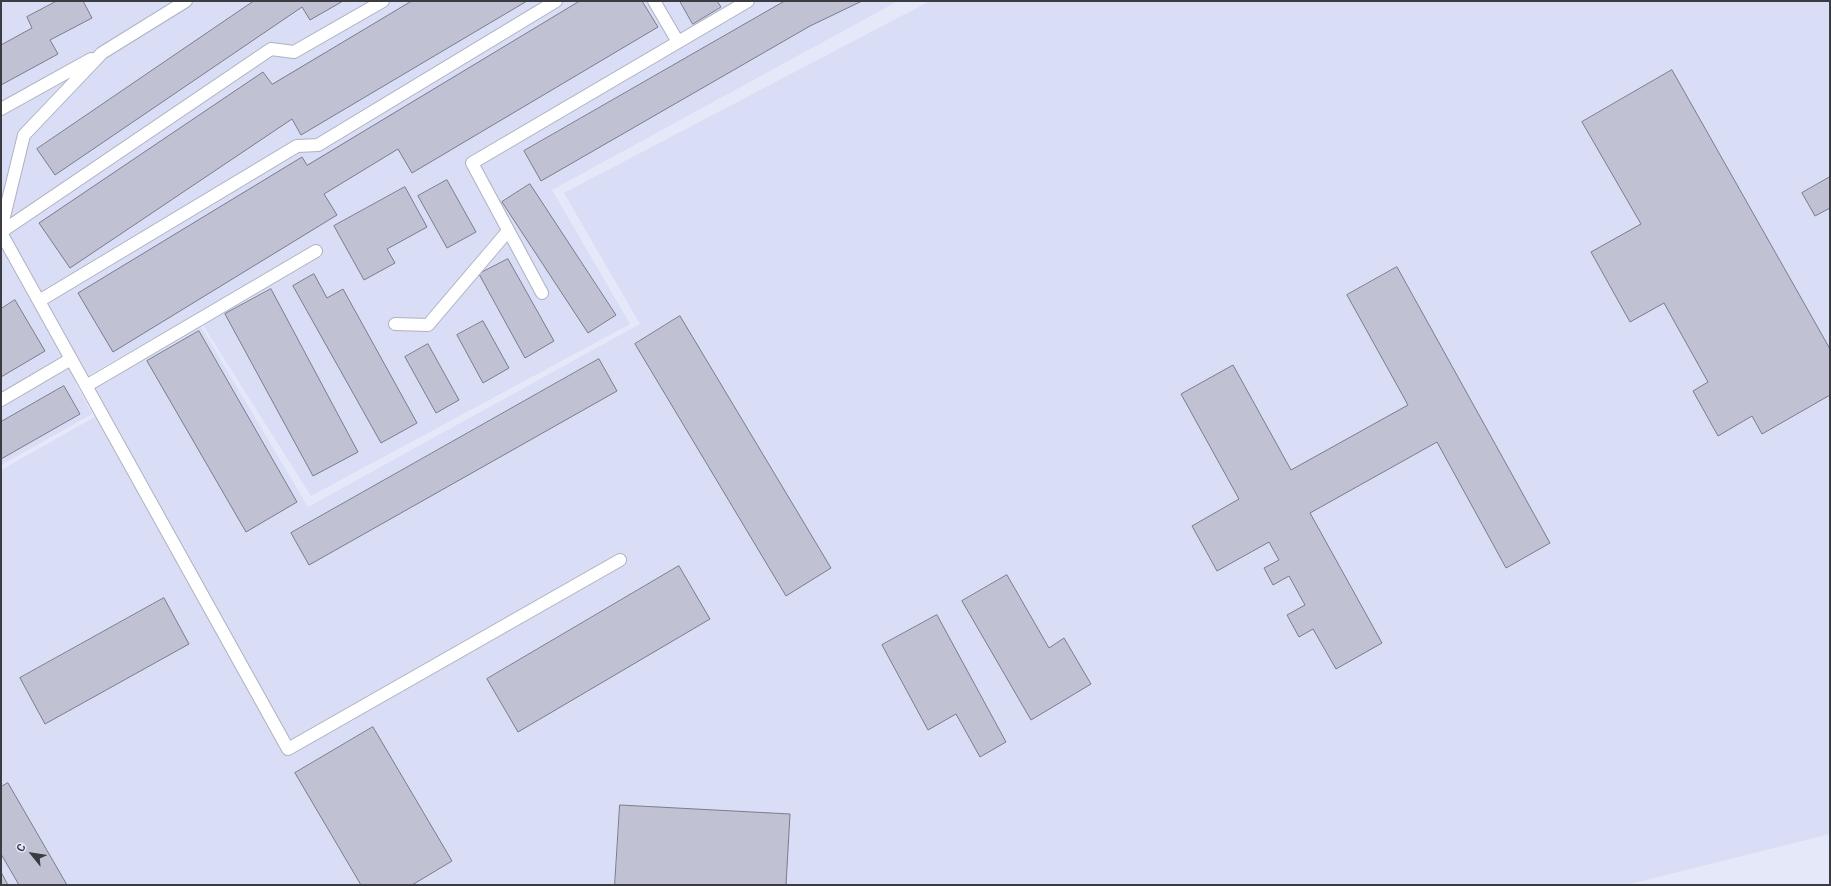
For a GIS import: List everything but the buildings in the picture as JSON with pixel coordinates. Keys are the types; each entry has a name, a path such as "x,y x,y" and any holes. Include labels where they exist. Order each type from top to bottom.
{"lane":[{"path":"1,109 102,53 186,1"},
{"path":"1,231 270,50 294,52 383,1"},
{"path":"39,301 297,146 318,145 556,1"},
{"path":"654,1 678,42"},
{"path":"542,293 472,163 748,1"},
{"path":"102,53 24,135 1,231 288,749 620,560"},
{"path":"395,324 428,325 508,231"},
{"path":"86,386 316,252"},
{"path":"1,400 71,359"}],"shaded area":[{"path":"1,1 898,1 552,190 630,324 311,496 196,314 75,383 92,414 1,465"},
{"path":"930,1 1830,1 1830,834 1626,885 1,885 1,470 95,417 79,385 196,318 308,507 640,324 564,193"}]}
